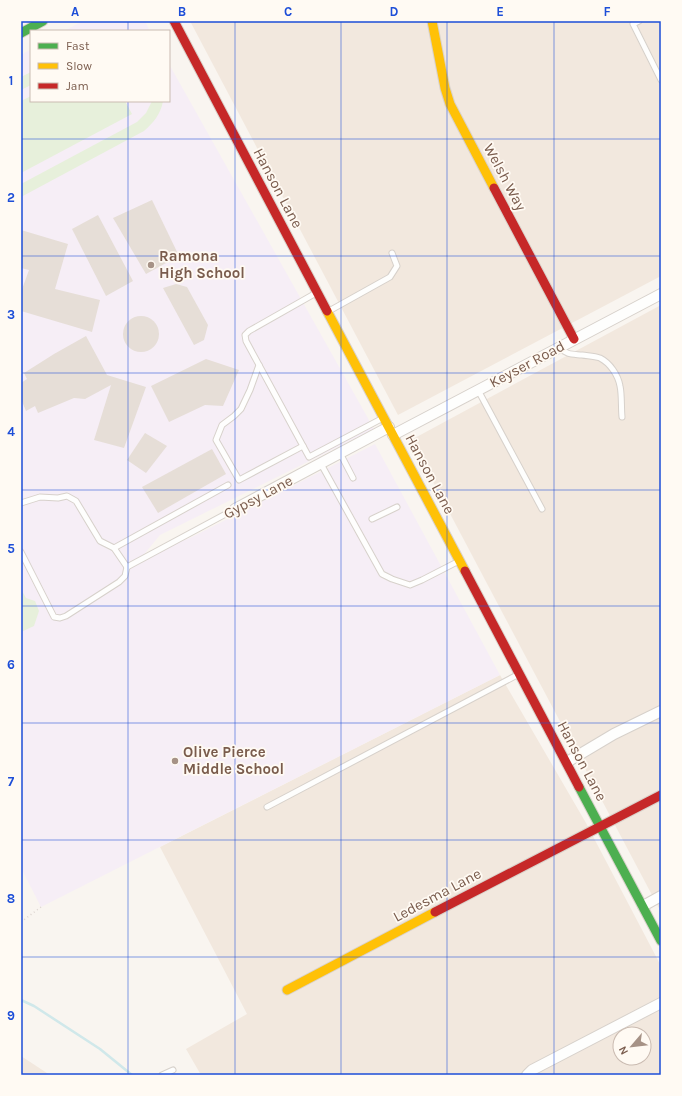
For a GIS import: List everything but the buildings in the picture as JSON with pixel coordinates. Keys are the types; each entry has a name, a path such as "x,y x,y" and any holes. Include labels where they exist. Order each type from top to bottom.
{"main road":[{"path":"21,34 43,21"},
{"name":"Hanson Lane","path":"174,21 661,941"},
{"name":"Welsh Way","path":"434,22 445,88 450,104 574,339"},
{"name":"Ledesma Lane","path":"287,990 661,795"}],"street":[{"name":"Keyser Road","path":"391,431 478,390 661,294"},
{"name":"Gypsy Lane","path":"234,510 340,453 391,431"},
{"path":"567,762 614,734 661,711"},
{"path":"643,906 661,896"},
{"path":"527,1075 532,1070 661,1003"}],"lane":[{"path":"639,21 633,24 661,80"},
{"path":"328,312 390,277 397,266 392,253"},
{"path":"318,292 249,331 245,335 246,341 309,457 384,418"},
{"path":"560,347 568,354 591,356 608,364 614,372 620,385 622,417"},
{"path":"259,365 241,409 222,424 216,440 239,480 303,446"},
{"path":"478,390 542,509"},
{"path":"340,453 353,478"},
{"path":"321,464 382,574 410,585 460,561"},
{"path":"114,548 228,485"},
{"path":"21,502 40,497 58,498 67,496 76,501 100,541 114,548 127,567 125,576 119,582 66,616 60,618 54,617 21,552"},
{"path":"372,519 397,507"},
{"name":"Gypsy Lane","path":"127,567 234,510"},
{"path":"267,807 520,674"},
{"path":"162,1075 173,1070"}],"path":[{"path":"21,922 40,907"}],"shaded area":[{"path":"83,21 145,21 150,30 66,30"},
{"path":"190,21 661,21 661,276 398,415"},
{"path":"30,50 30,102 170,102 170,66 374,429 160,535 141,558 192,537 375,444 500,675 41,907 21,868 21,55"},
{"path":"661,305 661,912 411,440"},
{"path":"500,675 586,823 661,966 661,1075 201,1075 186,1049 247,1014 160,847"},
{"path":"21,1056 50,1075 21,1075"}],"green space":[{"path":"30,72 30,86 21,90 21,77"},
{"path":"30,96 30,102 126,102 132,114 21,173 21,101"},
{"path":"152,102 163,102 156,118 144,131 21,197 21,184 137,122 146,113"},
{"path":"21,589 26,598 35,601 39,611 34,626 21,632"}],"waterway":[{"path":"21,1000 34,1006 100,1049 132,1075"}],"traffic: fast":[{"path":"21,33 43,21"},
{"path":"579,787 661,941"}],"traffic: slow":[{"path":"432,21 445,88 450,104 494,188"},
{"path":"327,311 465,571"},
{"path":"287,990 435,912"}],"traffic: jam":[{"path":"174,21 327,311"},
{"path":"494,188 574,339"},
{"path":"465,571 579,787"},
{"path":"435,912 661,795"}],"place":[{"name":"Ramona High School","path":"151,265"},
{"name":"Olive Pierce Middle School","path":"175,761"}]}
